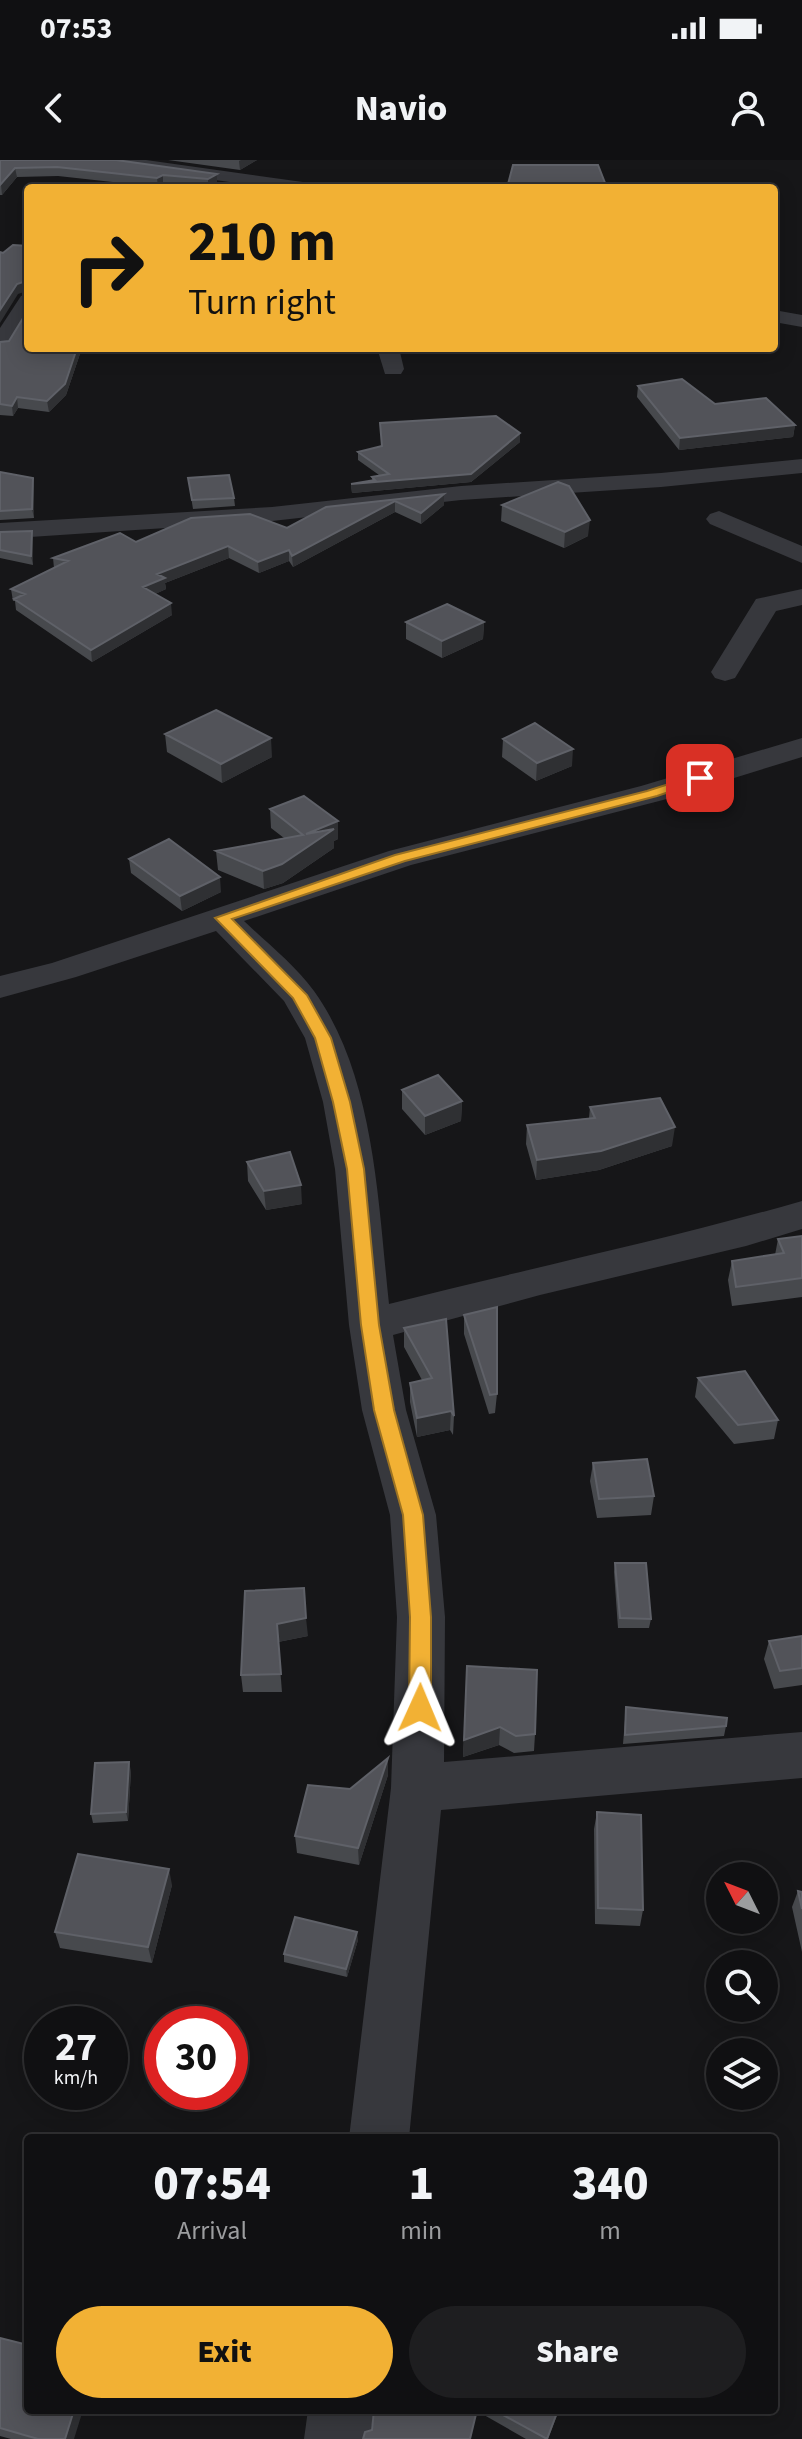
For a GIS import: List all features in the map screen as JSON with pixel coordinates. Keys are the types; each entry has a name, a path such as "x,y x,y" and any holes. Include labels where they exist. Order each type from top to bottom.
{"street":[{"path":"96,179 108,160 281,184"},
{"path":"0,345 24,306"},
{"path":"778,317 802,321"},
{"path":"0,531 272,514 461,493 802,466"},
{"path":"719,519 802,555"},
{"path":"725,672 766,605 802,597"},
{"path":"0,987 64,970 400,858 652,793 802,747"},
{"path":"222,918 299,995 323,1038 342,1102 355,1169 370,1325 384,1410 413,1515 421,1617 417,1788 379,2134"},
{"path":"370,1325 540,1280 746,1232 802,1215"},
{"path":"417,1788 802,1755"},
{"path":"337,2439 340,2414"}],"building":[{"path":"0,160 116,160 217,174 208,179 163,175 157,178 57,167 15,168 0,185"},
{"path":"513,165 598,165 605,184 508,184"},
{"path":"13,245 24,246 24,282 17,284 0,310 0,252"},
{"path":"24,317 24,352 76,352 65,384 47,401 17,397 12,406 0,404 0,342 9,341"},
{"path":"682,379 715,404 766,398 795,425 680,438 638,386"},
{"path":"496,416 520,433 471,474 351,484 389,474 358,452 382,446 380,423"},
{"path":"0,472 33,478 32,509 0,511"},
{"path":"229,475 234,498 192,500 188,478"},
{"path":"558,482 569,486 590,520 565,532 502,505"},
{"path":"444,494 421,513 395,501 292,556 289,550 258,562 228,546 157,574 165,578 143,587 171,603 91,650 14,599 25,594 11,589 68,561 53,558 120,533 136,542 191,518 250,514 287,528 326,507"},
{"path":"32,531 31,556 0,550 0,532"},
{"path":"447,604 484,622 442,641 406,622"},
{"path":"216,710 271,738 221,764 165,734"},
{"path":"535,723 573,749 537,763 503,739"},
{"path":"304,796 338,821 306,834 334,829 282,864 263,871 216,851 303,835 270,809"},
{"path":"169,839 220,877 180,896 129,859"},
{"path":"438,1075 462,1101 425,1116 402,1090"},
{"path":"660,1098 675,1127 601,1151 537,1160 527,1125 595,1118 590,1107"},
{"path":"290,1152 301,1185 264,1191 247,1162"},
{"path":"802,1236 802,1278 736,1287 732,1261 784,1253 778,1239"},
{"path":"497,1307 497,1394 490,1395 464,1315"},
{"path":"446,1319 454,1416 451,1411 417,1418 410,1383 432,1378 404,1328"},
{"path":"745,1371 778,1420 738,1425 698,1378"},
{"path":"647,1459 654,1496 599,1499 593,1463"},
{"path":"615,1563 646,1563 651,1619 620,1618"},
{"path":"304,1588 306,1618 277,1624 281,1674 241,1675 245,1591"},
{"path":"802,1636 802,1668 780,1671 769,1641"},
{"path":"467,1666 537,1670 535,1734 516,1736 500,1727 464,1740"},
{"path":"626,1707 727,1718 726,1726 625,1735"},
{"path":"388,1758 358,1848 295,1836 308,1785 350,1789"},
{"path":"129,1762 126,1812 91,1814 95,1763"},
{"path":"597,1812 641,1815 643,1910 598,1908"},
{"path":"78,1854 169,1869 148,1947 55,1932"},
{"path":"295,1917 357,1932 346,1969 284,1954"},
{"path":"0,2338 24,2344 24,2414 73,2414 65,2439 38,2439 0,2428"},
{"path":"374,2414 476,2414 470,2439 363,2439 365,2432 372,2430"},
{"path":"501,2414 556,2414 547,2439"}],"route":[{"path":"420,1708 421,1617 413,1515 384,1410 370,1325 355,1169 342,1102 323,1038 299,995 222,918 400,858 700,778"}]}
